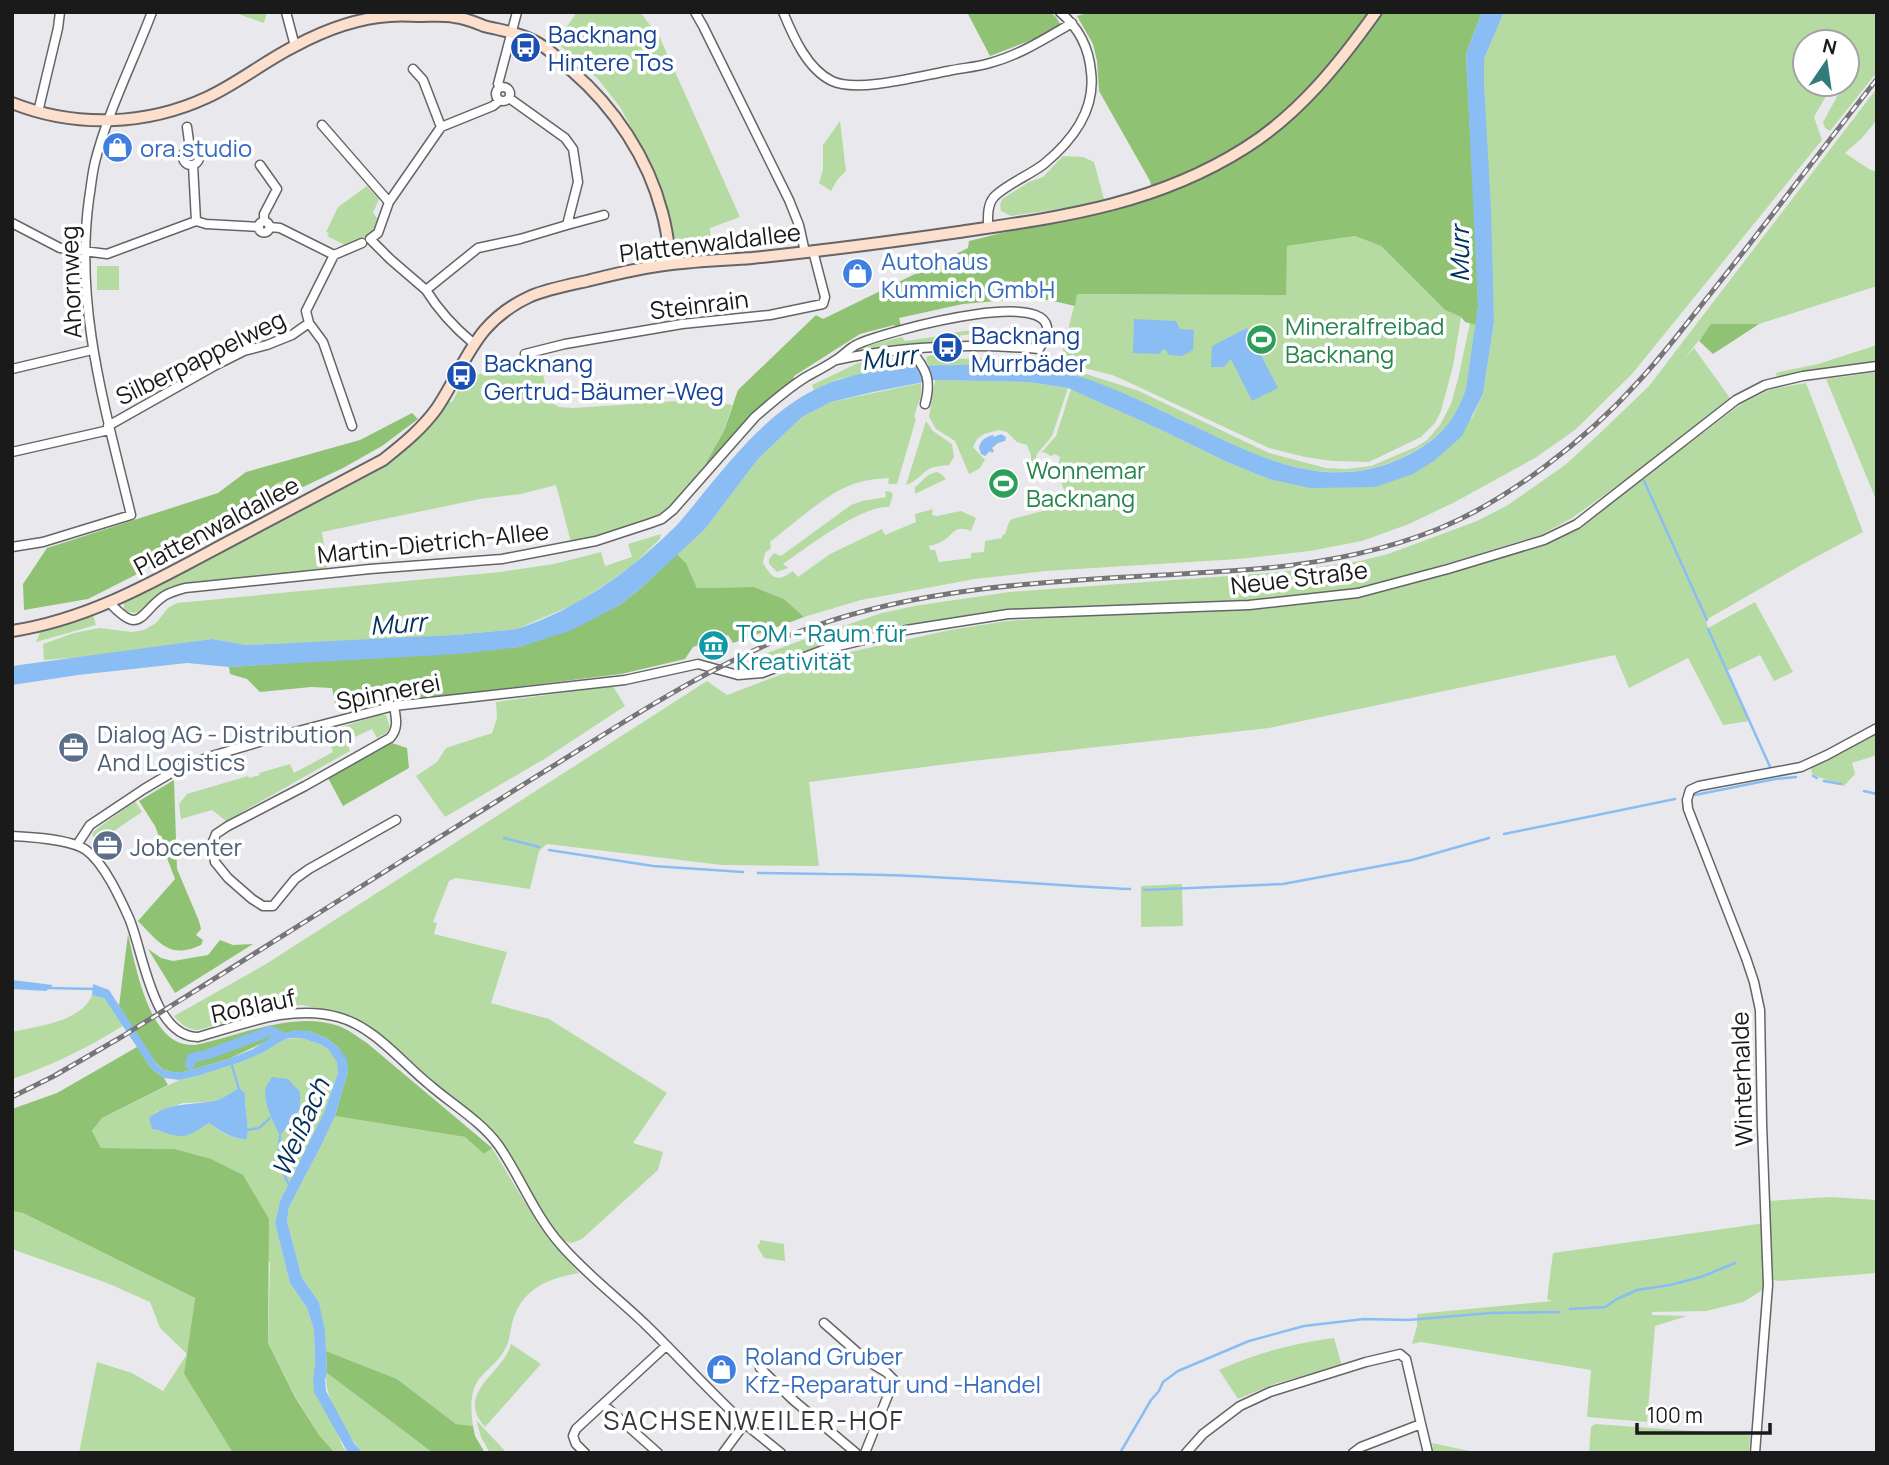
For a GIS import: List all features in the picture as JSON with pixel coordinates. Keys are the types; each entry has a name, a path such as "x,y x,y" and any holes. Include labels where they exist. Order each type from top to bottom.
{"street":[{"path":"40,107 60,12"},
{"name":"Ahornweg","path":"12,547 43,542 131,515 92,350 84,252 94,165 152,12"},
{"path":"286,12 295,46"},
{"path":"500,87 498,83 517,12"},
{"path":"695,12 789,200 809,251"},
{"path":"783,12 794,37 815,69 830,80 843,85 870,85 990,63 1021,51 1072,23"},
{"path":"988,228 992,199 1058,152 1079,127 1086,112 1093,80 1087,48 1072,23 1060,12"},
{"name":"Plattenwaldallee","path":"12,631 62,621 110,603 383,460 425,424 473,343 486,327 514,305 535,295 636,269 866,245 988,228 1075,214 1154,193 1214,166 1247,147 1302,103 1329,74 1376,12"},
{"path":"12,103 40,107 53,116 109,121 166,113 207,97 295,46 343,26 388,16 450,16 531,39 542,45 589,86 629,137 652,181 662,213 671,264"},
{"path":"414,69 423,80 441,127"},
{"path":"500,87 509,89 509,98"},
{"path":"499,101 496,92 500,87"},
{"path":"473,343 459,332 426,290 370,239 378,233 389,202 441,127 509,98"},
{"path":"509,98 565,138 573,149 578,182 567,225"},
{"path":"322,125 389,202"},
{"path":"187,127 190,149 183,153 183,159 188,165 193,165 196,221"},
{"path":"260,164 276,189 264,214 264,225"},
{"path":"426,290 478,248 604,215"},
{"path":"12,223 60,248 107,254 196,221 206,224 264,225 280,228 334,256"},
{"path":"352,426 323,342 309,323 306,311 334,256 362,243"},
{"name":"Steinrain","path":"525,354 565,344 682,324 770,315 823,304 825,297 809,251"},
{"name":"Martin-Dietrich-Allee","path":"110,603 123,616 136,619 144,616 163,596 185,588 379,568 502,559 596,541 662,519 755,417 804,378 855,346 933,322 968,315 1011,312 1036,314 1042,317 1047,328 1039,349 985,346 910,349 836,360"},
{"name":"Silberpappelweg","path":"12,452 109,428 216,365 244,351 292,335 309,323"},
{"path":"910,349 925,370 928,381 925,404"},
{"path":"12,369 92,350"},
{"name":"Neue Straße","path":"719,669 738,675 762,673 826,649 906,630 1008,614 1250,604 1358,593 1544,540 1577,524 1736,400 1765,385 1802,376 1877,366"},
{"name":"Spinnerei","path":"77,845 90,825 176,770 212,756 336,720 394,706 625,680 698,664 719,669"},
{"path":"394,706 397,721 390,738 216,834 212,844 215,862 228,878 263,906 273,906 295,879 309,869 396,820"},
{"name":"Winterhalde","path":"1755,1453 1768,1290 1760,1010 1746,958 1686,800 1690,790 1699,786 1802,767 1877,729"},
{"path":"12,836 77,845"},
{"name":"Roßlauf","path":"77,845 97,860 112,886 130,919 158,1003 165,1017 180,1032 198,1037 296,1013 327,1014 354,1023 384,1045 497,1143 546,1225 572,1258 646,1325 745,1423 781,1453"},
{"path":"824,1323 866,1360 892,1376 894,1383 865,1453"},
{"path":"585,1453 572,1436 576,1429 666,1346"},
{"path":"1186,1453 1203,1434 1240,1406 1269,1392 1400,1354 1406,1359 1428,1453"},
{"path":"760,1368 856,1453"},
{"path":"603,1405 658,1453"},
{"path":"723,1453 745,1423"},
{"path":"1353,1453 1361,1447 1421,1424"}],"green space":[{"path":"232,12 267,12 264,23"},
{"path":"574,12 640,12 660,38 740,217 710,228 711,252 686,252 679,247 670,227 664,197 653,168 620,107 598,79 556,42 575,15"},
{"path":"967,12 1050,12 1060,24 1039,37 990,56"},
{"path":"1090,12 1482,12 1466,54 1477,262 1476,325 1445,310 1381,246 1355,236 1287,246 1286,295 1077,294 1075,306 1049,300 963,304 899,318 901,326 898,328 894,325 860,334 794,376 793,381 766,403 704,469 724,431 738,390 816,315 823,319 968,248 969,241 1154,196 1150,181 1099,91 1093,44 1077,16"},
{"path":"1504,12 1877,12 1877,72 1861,92 1861,28 1791,28 1791,98 1825,98 1814,117 1822,140 1632,374 1575,430 1535,458 1455,502 1409,524 1362,541 1310,551 975,579 861,600 804,617 784,599 754,587 697,588 686,563 677,554 705,529 758,459 802,417 831,402 921,383 921,395 914,417 916,419 897,484 888,484 889,478 856,483 841,489 809,510 770,542 771,548 765,553 763,563 773,576 780,578 793,571 798,577 830,554 882,529 885,535 916,522 915,514 933,509 932,515 961,511 976,518 971,531 957,530 941,542 929,546 930,550 935,550 939,562 971,558 971,553 984,552 985,541 1002,538 1012,519 1066,505 1067,499 1057,469 1053,466 1059,463 1060,457 1041,453 1056,436 1071,389 1269,479 1375,487 1472,418 1483,394 1494,322 1484,59"},
{"path":"1877,88 1877,120 1845,153 1877,172 1877,286 1759,324 1711,325 1684,359 1694,348 1730,398 1635,473 1572,518 1541,535 1359,590 1246,601 1007,610 904,625 837,641 758,668 737,664 882,613 914,606 1009,592 1282,572 1360,561 1388,554 1477,521 1508,505 1565,465 1649,386"},
{"path":"1836,98 1856,98 1830,131 1825,128 1823,122"},
{"path":"840,121 846,171 831,191 819,183 823,170 823,145"},
{"path":"1063,156 1083,157 1094,162 1104,199 1011,216 1001,211 1002,199 1029,182 1043,177"},
{"path":"367,186 379,199 373,213 378,219 374,232 347,246 327,236 329,233 326,232 338,207"},
{"name":"Mineralfreibad Backnang","path":"1355,236 1381,246 1445,310 1461,317 1453,366 1441,411 1435,423 1421,437 1369,462 1332,461 1269,448 1112,375 1060,362 1077,294 1285,295 1287,246"},
{"path":"97,266 119,266 119,290 97,290"},
{"path":"1470,323 1476,325 1468,381 1463,398 1446,426 1424,446 1405,456 1376,467 1347,472 1291,466 1264,457 1157,408 1076,376 1077,371 1139,391 1269,453 1326,468 1371,466 1416,447 1427,440 1440,425 1451,404"},
{"path":"1711,324 1759,324 1713,354 1699,341"},
{"path":"1007,329 1039,334 1030,343 1032,338 992,334 961,335 957,341 944,342 943,334"},
{"path":"940,336 941,343 881,347 858,352 856,350 902,337 905,341"},
{"path":"1877,345 1877,361 1778,377 1775,373 1818,364"},
{"path":"945,355 952,359 990,358 1038,363 1039,355 1050,364 1074,370 1072,375 1026,368 929,366 926,360 927,356"},
{"path":"887,358 901,359 911,366 839,379 814,390 812,385 858,363"},
{"path":"540,361 549,401 559,407 707,399 732,405 724,431 704,469 692,484 661,513 623,529 571,542 556,485 322,532 327,568 171,586 144,610 124,610 127,600 385,464 419,436 447,401 452,402 465,377"},
{"path":"1877,372 1877,502 1826,379"},
{"path":"935,380 1028,382 1068,388 1052,436 1037,454 1035,463 1031,465 1027,445 999,430 977,439 973,447 985,460 979,469 969,474 955,441 936,429 929,417"},
{"path":"1806,383 1863,532 1706,620 1708,628 1755,602 1793,672 1774,681 1760,655 1727,671 1750,721 1723,725 1688,658 1629,688 1615,655 1269,728 809,782 819,866 722,865 547,844 539,851 530,889 456,878 449,881 433,922 437,923 434,934 507,952 491,1003 549,1019 667,1093 633,1143 663,1152 658,1170 582,1239 572,1243 564,1241 546,1217 500,1140 485,1124 427,1080 362,1022 340,1012 301,1005 198,1030 184,1026 174,1016 266,964 707,681 727,695 827,657 950,630 1007,621 1359,596 1496,559 1547,543 1580,526 1741,404 1771,389"},
{"path":"412,413 418,419 382,446 303,487 283,481 275,484 279,502 88,599 24,610 23,584 47,548 218,493 246,472 360,440"},
{"path":"926,421 933,431 952,444 954,457 949,465 931,468 906,485"},
{"path":"937,472 946,479 915,494 915,487 927,476"},
{"path":"283,481 303,487 279,502 275,484"},
{"path":"885,491 893,495 889,507 864,513 834,529 783,564 788,568 777,572 769,564 774,553 781,556 851,505 886,497"},
{"path":"661,534 660,539 634,564 606,584 577,603 517,629 393,639 247,645 212,639 95,656 44,660 43,644 99,628 132,632 144,630 156,623 168,608 177,603 500,572 554,564 601,552 605,566 632,557 628,544"},
{"path":"677,554 686,563 697,588 754,587 784,599 804,617 733,643 728,635 693,647 685,659 621,674 411,700 409,692 336,708 332,688 311,687 260,692 247,679 230,674 229,667 520,647 618,606"},
{"path":"93,615 96,625 36,642 41,630"},
{"path":"613,686 625,706 546,758 445,817 416,776 437,762 446,748 492,733 497,718 496,702"},
{"path":"386,715 390,727 386,733 377,738 372,729 346,741 350,751 226,821 212,810 181,819 179,804 187,794 260,775 259,773 290,764 294,773 333,752 328,739 337,728"},
{"path":"1877,733 1877,755 1852,763 1855,774 1844,786 1813,775 1812,765"},
{"path":"392,743 407,748 409,768 343,806 328,778"},
{"path":"174,780 177,869 199,921 201,929 196,935 203,940 201,945 181,951 173,950 159,942 138,921 175,879 155,826 139,801"},
{"path":"135,801 142,812 96,840 92,835 94,831"},
{"path":"1182,884 1183,926 1141,927 1141,886"},
{"path":"128,934 149,1007 164,1032 174,1040 195,1045 267,1026 303,1021 339,1026 367,1043 492,1148 484,1154 465,1137 335,1116 348,1071 339,1048 328,1039 309,1031 283,1033 229,1059 183,1072 162,1069 119,1006"},
{"path":"220,940 233,945 253,944 175,993 148,949 161,958 173,961 208,955"},
{"path":"92,995 104,998 123,1026 69,1056 12,1079 12,1032 69,1017 79,1011"},
{"path":"301,1038 320,1044 328,1049 338,1062 338,1073 325,1110 280,1201 275,1223 290,1283 307,1308 314,1330 313,1378 348,1453 335,1453 319,1435 268,1343 270,1263 174,1149 101,1148 92,1131 102,1118 179,1080 241,1062 285,1039","holes":["239,1088 245,1093 247,1139 231,1136 209,1123 189,1135 152,1129 156,1112 183,1103 210,1102"]},
{"path":"137,1047 151,1068 164,1078 168,1085 102,1118 92,1131 101,1148 174,1149 211,1159 243,1175 269,1219 268,1343 295,1397 319,1435 335,1453 233,1453 184,1374 195,1298 23,1213 12,1211 12,1109 57,1093"},
{"path":"335,1116 465,1137 484,1154 492,1148 538,1224 579,1273 538,1286 523,1300 513,1320 506,1347 499,1359 476,1384 472,1402 473,1426 456,1424 397,1379 326,1351 319,1302 302,1278 287,1221 289,1207"},
{"path":"1831,1197 1877,1200 1877,1273 1773,1280 1767,1230 1763,1290 1743,1302 1706,1311 1652,1312 1652,1315 1687,1316 1655,1326 1647,1422 1587,1417 1591,1370 1421,1342 1412,1344 1417,1314 1552,1301 1547,1299 1553,1253 1765,1223 1767,1201"},
{"path":"12,1211 23,1213 195,1298 187,1354 160,1328 150,1302 107,1283 12,1249"},
{"path":"760,1240 784,1244 785,1261 764,1258 757,1246"},
{"path":"1334,1338 1342,1366 1277,1383 1238,1399 1219,1370 1275,1350"},
{"path":"511,1344 541,1364 485,1427 477,1415 477,1393 506,1355"},
{"path":"326,1351 397,1379 456,1424 473,1426 475,1436 485,1453 433,1453 327,1373"},
{"path":"187,1354 184,1374 233,1453 79,1453 97,1362 132,1373 163,1391"},
{"path":"327,1373 433,1453 363,1453 332,1403 326,1382"},
{"path":"476,1420 507,1453 490,1453"},
{"path":"1595,1424 1750,1435 1749,1453 1589,1453 1591,1427"},
{"path":"1432,1443 1479,1453 1434,1453"}],"water":[{"path":"1482,12 1504,12 1484,59 1494,322 1483,394 1462,436 1434,461 1413,474 1375,487 1310,488 1269,479 1227,462 1068,388 1028,382 934,380 831,402 802,417 758,459 705,529 618,606 572,630 520,647 458,654 229,667 187,663 12,685 12,666 212,639 247,645 455,635 517,629 540,621 603,586 660,542 742,449 783,410 798,399 832,382 870,372 951,365 1046,370 1102,384 1236,446 1290,466 1347,472 1376,467 1406,456 1436,437 1456,412 1466,389 1478,306 1466,54"},
{"path":"1134,319 1176,321 1180,329 1194,330 1193,350 1182,356 1169,355 1163,349 1160,354 1133,353"},
{"path":"1247,328 1278,388 1252,401 1231,359 1224,367 1211,367 1212,346"},
{"path":"1001,434 1006,437 1005,441 992,448 992,453 990,451 985,456 981,454 979,448 982,441"},
{"path":"12,980 53,985 46,991 12,989"},
{"path":"93,984 109,990 157,1064 171,1072 183,1072 229,1059 253,1049 271,1037 295,1030 309,1031 328,1039 347,1059 348,1071 335,1116 289,1207 287,1221 302,1278 319,1302 325,1331 326,1391 354,1443 363,1453 348,1453 314,1392 314,1330 307,1308 290,1283 275,1223 280,1201 325,1110 338,1073 337,1062 328,1049 320,1044 292,1038 241,1062 197,1076 179,1080 164,1078 151,1068 104,998 92,995"},
{"path":"272,1077 288,1079 300,1092 300,1109 280,1136 269,1112 265,1093"},
{"path":"239,1088 245,1093 247,1139 222,1132 209,1123 184,1136 152,1129 149,1118 162,1110 216,1100"}],"waterway":[{"path":"1644,481 1707,620"},
{"path":"1708,629 1771,769"},
{"path":"1813,776 1817,778"},
{"path":"1695,795 1796,777"},
{"path":"1824,781 1841,784"},
{"path":"1864,791 1877,794"},
{"path":"1504,834 1675,799"},
{"path":"504,838 539,847"},
{"path":"1144,890 1283,884 1412,860 1489,838"},
{"path":"549,850 653,866 743,872"},
{"path":"758,873 827,874"},
{"path":"827,874 941,877 1130,889"},
{"name":"Weißach","path":"48,988 94,989"},
{"path":"190,1064 192,1058 270,1031 281,1036"},
{"path":"231,1062 239,1089"},
{"path":"246,1130 259,1128 270,1118"},
{"path":"280,1136 280,1162 290,1186"},
{"path":"1570,1309 1605,1307 1637,1290 1701,1277 1735,1263"},
{"path":"1120,1453 1163,1382 1178,1371 1249,1341 1304,1326 1364,1319 1408,1320 1491,1313 1559,1312"}],"railway":[{"path":"12,1097 123,1036 667,696 775,641 866,611 976,590 1087,579 1255,569 1325,560 1394,544 1465,517 1546,466 1595,425 1638,382 1732,267 1877,79"}],"place":[{"name":"Backnang Hintere Tos","path":"525,47"},
{"name":"ora.studio","path":"117,147"},
{"name":"Autohaus Kummich GmbH","path":"858,274"},
{"name":"Mineralfreibad Backnang","path":"1262,339"},
{"name":"Backnang Murrbäder","path":"948,348"},
{"name":"Backnang Gertrud-Bäumer-Weg","path":"461,376"},
{"name":"Wonnemar Backnang","path":"1003,483"},
{"name":"TOM - Raum für Kreativität","path":"713,646"},
{"name":"Dialog AG - Distribution And Logistics","path":"74,747"},
{"name":"Jobcenter","path":"107,846"},
{"name":"Roland Gruber Kfz-Reparatur und -Handel","path":"722,1369"}],"district":[{"name":"SACHSENWEILER-HOF","path":"754,1420"}],"water label":[{"name":"Murr","path":"1459,254"},
{"name":"Murr","path":"889,357"},
{"name":"Murr","path":"398,623"}]}
